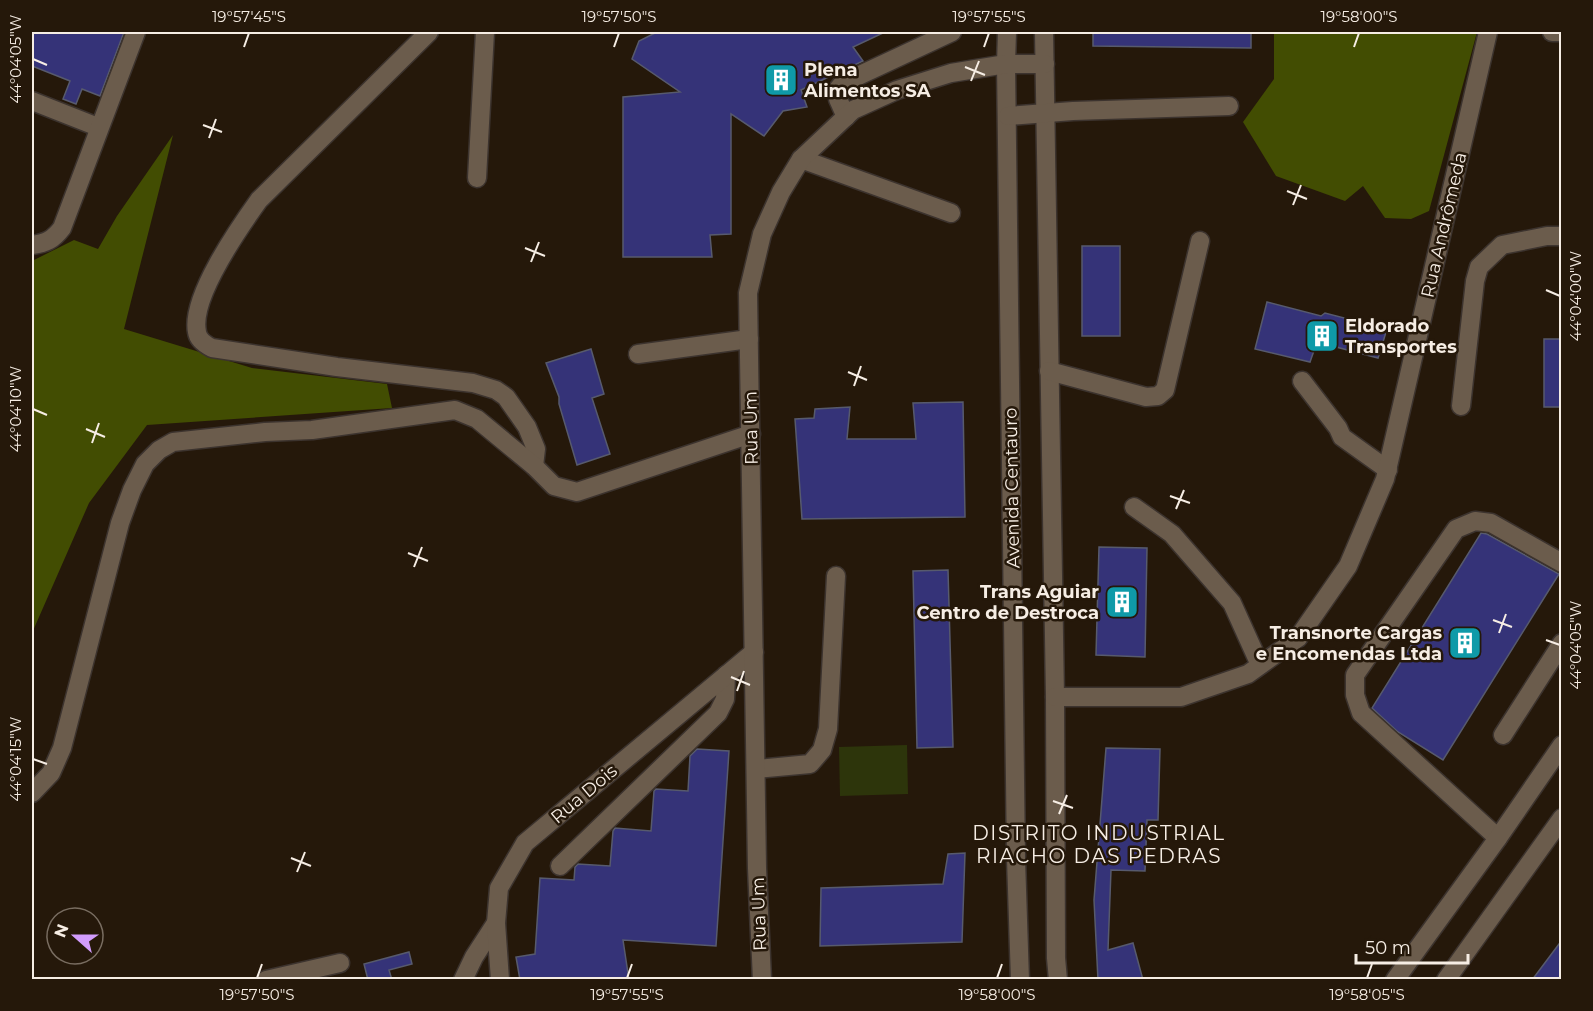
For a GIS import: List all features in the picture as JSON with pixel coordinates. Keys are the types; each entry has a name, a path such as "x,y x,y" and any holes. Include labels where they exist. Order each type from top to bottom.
{"street":[{"path":"32,245 46,243 62,228 135,32"},
{"path":"429,32 259,200 241,225 205,286 197,320 197,334 204,344 212,348 337,367 473,383 496,390 506,397 527,427 536,449 534,466"},
{"path":"477,178 485,32"},
{"path":"846,117 838,99 838,89 843,83 952,32"},
{"name":"Avenida Centauro","path":"1007,32 1016,859 1020,980"},
{"path":"1044,32 1058,980"},
{"name":"Rua Andrômeda","path":"1055,697 1181,697 1248,674 1298,638 1348,566 1388,470 1488,32"},
{"path":"1552,32 1562,32"},
{"name":"Rua Um","path":"762,980 748,293 762,234 781,192 801,159 854,110 897,90 951,73 1006,64 1044,64"},
{"path":"32,101 98,127"},
{"path":"1008,116 1229,106"},
{"path":"801,159 951,213"},
{"path":"1461,406 1475,281 1479,267 1503,245 1547,236 1562,236"},
{"path":"1049,371 1146,397 1158,396 1165,390 1200,241"},
{"path":"638,354 749,339"},
{"path":"1302,381 1338,428 1342,437 1388,470"},
{"path":"32,793 51,773 62,748 120,523 132,490 145,464 159,450 173,442 264,432 312,430 455,410 477,419 534,466 554,486 577,492 751,434"},
{"path":"1134,507 1172,534 1232,603 1260,665"},
{"path":"1498,838 1361,713 1355,695 1355,675 1456,528 1475,521 1491,523 1562,563"},
{"path":"756,769 810,764 822,750 828,729 836,576"},
{"path":"1503,735 1562,643"},
{"name":"Rua Dois","path":"500,980 496,923 499,888 525,843 754,652"},
{"path":"560,866 718,713 725,699 726,675"},
{"path":"1395,980 1562,745"},
{"path":"1446,980 1562,818"},
{"path":"463,980 474,957 496,923"},
{"path":"266,980 340,963"}],"green space":[{"path":"1274,32 1477,32 1429,211 1411,219 1385,218 1363,186 1345,201 1276,176 1243,122 1274,79"},
{"path":"173,135 124,329 252,368 387,384 392,408 147,425 89,503 32,633 32,261 74,240 98,249 117,216"},
{"path":"907,745 908,794 840,796 839,747"}],"building":[{"path":"32,32 124,32 100,96 82,89 76,104 63,99 70,81 32,66"},
{"path":"657,32 885,32 853,47 863,61 801,90 807,107 783,111 764,136 731,114 731,234 710,235 712,257 623,257 623,97 680,92 632,59 639,41"},
{"path":"1093,32 1251,32 1251,48 1093,46"},
{"path":"1082,246 1120,246 1120,336 1082,336"},
{"name":"Eldorado Transportes","path":"1267,302 1321,316 1325,313 1387,329 1378,358 1317,342 1310,362 1255,349"},
{"path":"1544,339 1562,339 1562,407 1544,407"},
{"path":"591,349 604,394 592,398 610,454 577,465 559,397 546,363"},
{"path":"963,402 965,517 802,519 795,419 814,418 815,409 850,407 847,439 916,439 913,403"},
{"name":"Transnorte Cargas e Encomendas Ltda","path":"1481,533 1487,534 1559,574 1443,760 1398,732 1372,708"},
{"name":"Trans Aguiar Centro de Destroca","path":"1099,547 1147,548 1145,657 1096,655"},
{"path":"948,570 953,747 917,748 913,571"},
{"path":"1106,748 1160,749 1158,820 1147,820 1145,871 1111,870 1108,950 1133,943 1143,980 1098,980 1094,900"},
{"path":"697,749 729,751 716,946 623,940 629,980 520,980 516,957 535,954 540,878 574,880 575,867 578,864 610,866 615,828 651,831 654,791 656,789 688,791 690,756"},
{"path":"965,853 962,942 820,946 821,888 943,884 948,854"},
{"path":"1562,940 1562,980 1532,980"},
{"path":"409,952 412,964 389,970 392,980 368,980 364,964"}],"place":[{"name":"Plena Alimentos SA","path":"781,80"},
{"name":"Eldorado Transportes","path":"1322,336"},
{"name":"Trans Aguiar Centro de Destroca","path":"1122,602"},
{"name":"Transnorte Cargas e Encomendas Ltda","path":"1465,643"}],"district":[{"name":"DISTRITO INDUSTRIAL RIACHO DAS PEDRAS","path":"1099,844"}]}
